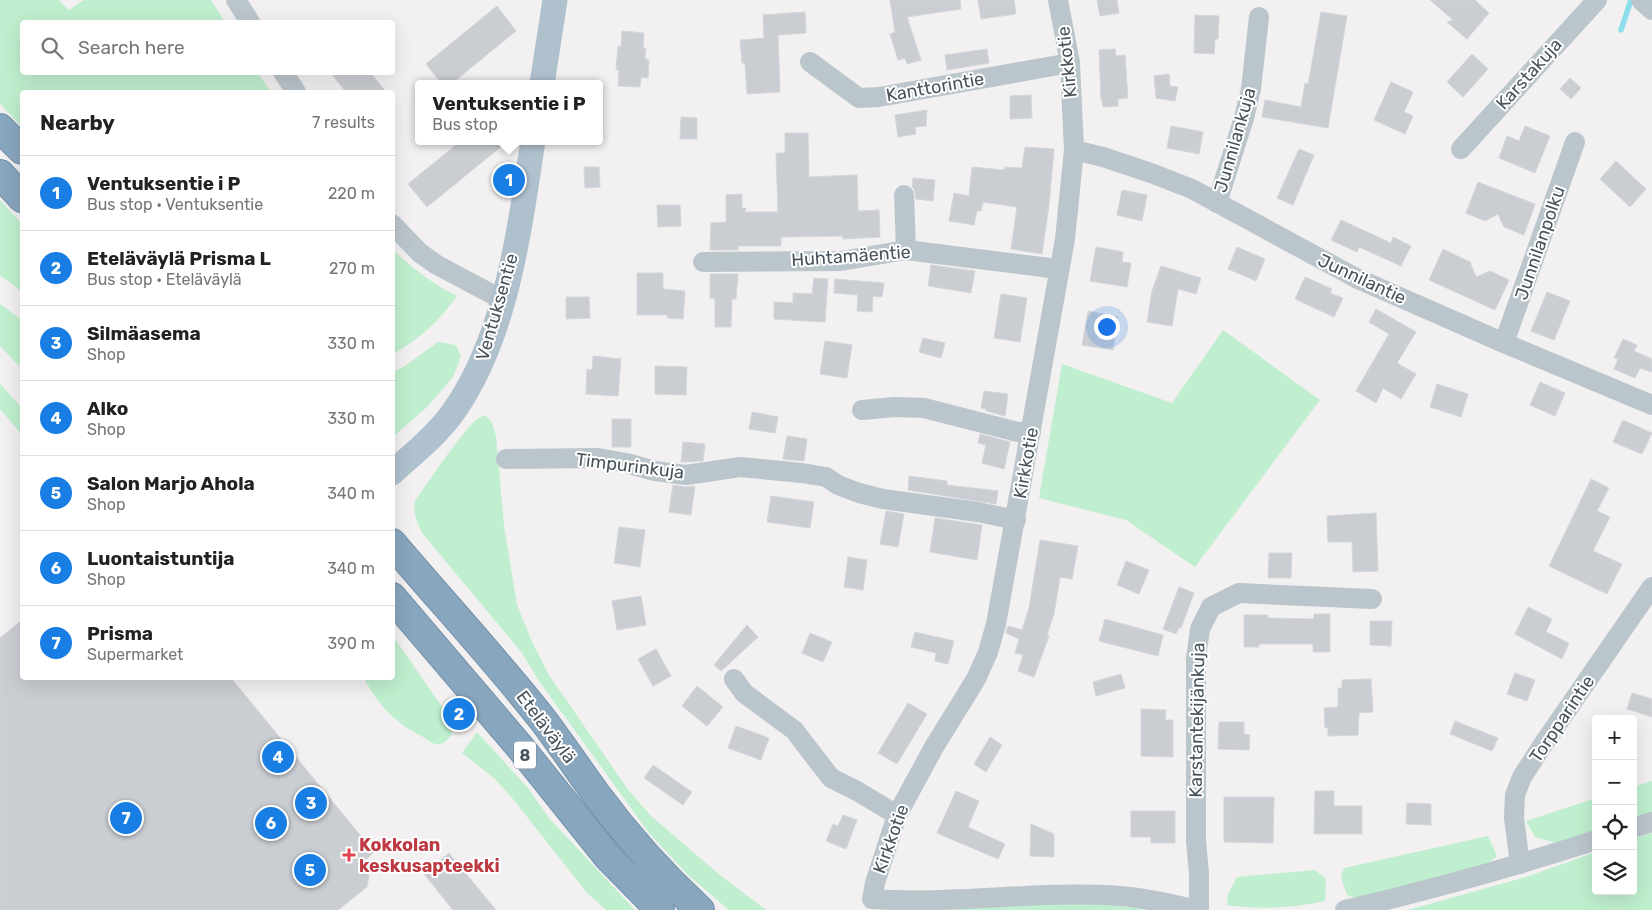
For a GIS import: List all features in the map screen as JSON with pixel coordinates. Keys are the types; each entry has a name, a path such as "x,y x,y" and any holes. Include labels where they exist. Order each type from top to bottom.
{"highway":[{"path":"0,128 20,148"},
{"path":"0,174 20,196"},
{"name":"Eteläväylä","path":"395,546 511,681 544,722 597,795 640,848 672,884 700,910"},
{"name":"Eteläväylä","path":"395,601 519,746 602,850 660,910"}],"main road":[{"path":"543,80 554,0"},
{"name":"Ventuksentie","path":"395,470 432,437 454,411 481,365 503,300 521,219 532,145"}],"street":[{"path":"236,0 249,20"},
{"name":"Kirkkotie","path":"1058,0 1070,63 1074,150 1065,239 1058,269 1016,520 996,624 988,652 976,679 934,747 897,815 875,883 872,899 911,901 1032,896 1119,896 1151,900 1199,910"},
{"name":"Karstakuja","path":"1461,149 1597,0"},
{"path":"1641,0 1652,10"},
{"name":"Junnilankuja","path":"1217,203 1244,118 1251,89 1260,17"},
{"name":"Kanttorintie","path":"810,62 859,98 879,97 1070,63"},
{"path":"285,75 295,90"},
{"name":"Junnilanpolku","path":"1504,343 1575,142"},
{"name":"Junnilantie","path":"1074,150 1103,157 1151,173 1192,190 1356,278 1652,405"},
{"path":"904,195 906,250"},
{"path":"395,227 420,253 437,265 503,300"},
{"name":"Huhtamäentie","path":"703,262 841,261 906,250 1058,269"},
{"path":"862,410 924,408 1018,432 1031,432"},
{"name":"Timpurinkuja","path":"506,458 598,458 654,471 686,475 740,467 802,473 826,477 838,485 883,499 978,512 1016,520"},
{"name":"Torpparintie","path":"1520,864 1514,818 1514,795 1522,777 1652,587"},
{"name":"Karstantekijänkuja","path":"1199,910 1199,874 1196,841 1196,658 1200,629 1205,617 1212,607 1239,593 1372,598"},
{"path":"734,679 744,693 794,730 832,778 897,815"},
{"path":"1637,827 1652,822"},
{"path":"1345,910 1418,893 1592,841"}],"green space":[{"path":"0,0 59,0 69,10 84,0 211,0 224,20 20,20 20,75 259,75 270,90 20,90 20,125 0,104"},
{"path":"0,200 20,222 20,290 0,275"},
{"path":"395,252 423,275 457,296 443,314 412,342 395,353"},
{"path":"0,304 20,319 20,367 0,346"},
{"path":"1223,330 1320,400 1195,567 1126,520 1039,498 1062,364 1172,403"},
{"path":"438,342 456,345 461,356 453,377 427,407 395,435 395,371"},
{"path":"0,384 20,406 20,433 0,409"},
{"path":"482,416 486,416 492,423 496,436 504,526 517,605 533,644 549,675 629,791 652,817 720,875 766,910 729,910 688,875 649,833 539,681 522,653 422,533 415,514 415,501 457,441"},
{"path":"395,639 451,720 452,734 442,744 435,744 404,726 375,697 365,680 395,680"},
{"path":"477,732 528,788 549,818 635,910 606,910 587,893 513,799 495,779 462,753"},
{"path":"1652,781 1652,816 1637,820 1637,805 1637,786"},
{"path":"1592,799 1592,832 1557,843 1535,837 1526,821"},
{"path":"1652,833 1652,910 1408,910 1526,877 1592,853 1592,895 1637,895 1637,838"},
{"path":"1488,836 1497,856 1485,866 1356,898 1347,895 1341,877 1344,868"},
{"path":"1315,870 1326,879 1325,901 1276,908 1227,905 1228,894 1237,877"},
{"path":"1098,904 1145,910 948,910 1017,905"}],"building":[{"path":"890,0 960,0 961,9 907,17 921,60 907,64 905,58 898,60 890,34 895,32"},
{"path":"978,0 1014,0 1016,14 981,19"},
{"path":"1097,0 1117,0 1119,13 1100,16"},
{"path":"1430,0 1475,0 1489,13 1467,39 1447,22 1453,20"},
{"path":"497,6 516,31 456,80 439,80 426,64"},
{"path":"805,12 806,33 778,35 780,92 747,94 745,63 742,63 740,40 764,38 763,15"},
{"path":"1321,12 1347,16 1328,128 1262,117 1265,100 1301,107 1305,83 1308,84"},
{"path":"1195,15 1219,16 1218,39 1215,39 1214,54 1194,53"},
{"path":"622,31 644,33 643,48 646,48 645,59 649,60 648,78 641,77 640,87 618,86 619,70 616,70 618,46 621,47"},
{"path":"987,49 989,63 947,70 945,55"},
{"path":"1115,49 1116,56 1125,55 1128,98 1118,99 1118,106 1103,107 1101,100 1099,50"},
{"path":"1472,54 1488,69 1463,97 1447,82"},
{"path":"1169,74 1170,86 1178,87 1175,101 1156,98 1154,76"},
{"path":"332,75 372,75 384,90 344,90"},
{"path":"1570,78 1581,88 1571,99 1560,89"},
{"path":"1391,82 1413,92 1404,112 1413,116 1405,134 1374,120"},
{"path":"1031,95 1032,118 1010,119 1010,96"},
{"path":"927,110 926,126 915,127 916,134 898,137 895,115"},
{"path":"681,117 697,118 697,139 680,139"},
{"path":"1171,126 1203,132 1199,154 1167,148"},
{"path":"1525,126 1550,136 1535,173 1499,158 1507,136 1519,141"},
{"path":"785,133 808,133 809,177 857,175 858,211 879,210 880,237 843,239 843,236 781,237 781,246 738,246 738,250 710,250 711,223 726,222 726,195 742,194 742,208 746,208 745,212 778,212 776,153 785,153"},
{"path":"456,145 503,145 427,207 408,184"},
{"path":"1025,147 1054,149 1042,254 1011,249 1017,207 983,202 981,211 977,211 974,225 949,221 954,193 969,196 972,167 1004,170 1005,167 1022,168"},
{"path":"1299,149 1314,155 1293,205 1277,198"},
{"path":"1616,161 1646,189 1630,207 1600,179"},
{"path":"584,167 599,167 600,187 585,188"},
{"path":"913,178 935,180 933,201 916,199 912,187"},
{"path":"1478,182 1535,204 1524,235 1504,227 1498,214 1485,221 1466,213"},
{"path":"1122,190 1147,195 1142,221 1117,215"},
{"path":"657,205 680,205 681,226 658,227"},
{"path":"1341,220 1391,243 1393,237 1411,246 1401,266 1359,247 1357,252 1331,240"},
{"path":"1096,247 1123,252 1122,262 1131,263 1127,287 1090,281"},
{"path":"1237,247 1265,259 1256,281 1228,269"},
{"path":"1443,249 1470,262 1476,277 1490,271 1509,280 1495,310 1429,280"},
{"path":"931,265 975,271 971,293 928,286"},
{"path":"1161,266 1201,278 1196,294 1178,289 1172,326 1147,322 1152,291"},
{"path":"637,273 663,273 663,289 685,291 683,319 667,318 668,315 637,315"},
{"path":"710,274 738,274 736,299 732,299 731,327 715,327 715,299 710,298"},
{"path":"1305,277 1332,289 1330,293 1343,298 1334,317 1295,299"},
{"path":"814,278 828,279 825,322 774,319 774,302 793,303 793,293 812,294"},
{"path":"835,279 884,283 882,297 873,296 872,312 857,311 858,295 834,293"},
{"path":"1547,292 1570,301 1554,340 1531,331"},
{"path":"1001,294 1027,298 1020,342 994,338"},
{"path":"566,297 589,297 590,318 566,319"},
{"path":"1376,309 1416,332 1397,363 1416,374 1401,399 1383,388 1376,403 1356,391 1389,334 1369,322"},
{"path":"1088,311 1118,317 1113,350 1082,345"},
{"path":"923,338 945,343 941,358 919,352"},
{"path":"1623,339 1637,345 1634,351 1652,359 1652,372 1640,368 1635,378 1614,369 1618,359 1614,358"},
{"path":"825,341 852,345 847,378 820,374"},
{"path":"593,356 621,359 618,396 586,394 587,369 592,370"},
{"path":"655,366 687,367 686,395 655,394"},
{"path":"1540,382 1565,393 1555,416 1530,405"},
{"path":"1437,384 1468,394 1461,417 1430,407"},
{"path":"984,391 1008,394 1005,416 981,408"},
{"path":"752,412 778,417 775,433 749,429"},
{"path":"612,419 631,419 631,447 612,447"},
{"path":"1623,420 1652,433 1642,454 1613,442"},
{"path":"980,434 1010,442 1004,469 982,463 986,445 978,443"},
{"path":"787,436 807,439 804,461 783,459"},
{"path":"683,442 705,444 703,461 681,462"},
{"path":"909,476 947,481 947,485 998,491 996,504 908,490"},
{"path":"1591,479 1609,488 1597,511 1610,517 1593,551 1622,564 1607,594 1549,566"},
{"path":"673,485 695,486 691,515 669,512"},
{"path":"771,496 814,502 810,528 767,522"},
{"path":"886,511 904,514 898,547 880,544"},
{"path":"1376,513 1378,571 1353,572 1352,542 1328,542 1327,516"},
{"path":"935,518 982,525 977,560 930,552"},
{"path":"619,527 645,530 640,567 614,563"},
{"path":"1040,540 1078,546 1072,579 1060,577 1054,614 1047,635 1049,636 1034,677 1018,671 1023,655 1015,653 1019,639 1006,633 1008,626 1022,630 1029,608"},
{"path":"1269,553 1292,553 1291,578 1268,578"},
{"path":"848,557 867,560 863,590 844,587"},
{"path":"1126,561 1149,570 1139,594 1117,585"},
{"path":"1179,587 1194,593 1181,628 1179,627 1176,634 1163,629"},
{"path":"641,596 646,625 617,630 612,601"},
{"path":"1528,607 1552,619 1546,632 1569,643 1562,659 1515,634"},
{"path":"1314,614 1330,614 1330,652 1313,652 1313,644 1259,644 1259,647 1244,647 1244,615 1268,615 1268,618 1314,619"},
{"path":"1105,619 1163,635 1158,656 1099,641"},
{"path":"1370,621 1392,621 1391,646 1370,645"},
{"path":"20,622 20,680 233,680 374,852 361,864 369,875 367,887 338,910 0,910 0,638"},
{"path":"747,625 758,637 721,671 714,665"},
{"path":"915,632 954,641 948,664 935,661 936,653 911,647"},
{"path":"810,633 832,642 823,662 802,653"},
{"path":"656,649 671,676 653,686 638,659"},
{"path":"1515,673 1535,680 1527,701 1507,694"},
{"path":"1121,674 1125,688 1096,696 1093,682"},
{"path":"1371,679 1373,712 1359,713 1358,735 1328,736 1328,728 1325,728 1324,708 1338,707 1338,688 1342,688 1342,680"},
{"path":"697,686 723,707 707,726 682,706"},
{"path":"1632,693 1652,699 1652,717 1627,709"},
{"path":"908,703 927,714 897,764 878,753"},
{"path":"1141,709 1166,710 1165,720 1173,720 1173,757 1141,756"},
{"path":"1455,721 1498,738 1492,751 1450,734"},
{"path":"1219,722 1244,722 1244,734 1250,735 1249,750 1218,749"},
{"path":"736,726 769,738 761,760 728,748"},
{"path":"990,737 1002,745 986,772 974,764"},
{"path":"653,765 692,792 683,805 644,778"},
{"path":"956,791 979,801 968,827 1005,844 998,859 937,833"},
{"path":"1315,791 1334,791 1334,806 1362,806 1362,834 1314,834"},
{"path":"1224,797 1274,797 1273,843 1224,842"},
{"path":"1407,803 1431,804 1431,825 1406,824"},
{"path":"1131,811 1175,811 1175,843 1151,843 1151,837 1131,837"},
{"path":"843,815 857,820 846,849 826,841 833,824 838,826"},
{"path":"1031,824 1054,834 1054,857 1030,856"},
{"path":"449,853 496,910 453,910 424,874"}],"waterway":[{"path":"1621,30 1631,0"}],"place":[{"name":"Ventuksentie i P","path":"509,180"},
{"name":"Eteläväylä Prisma L","path":"459,714"},
{"name":"Alko","path":"278,757"},
{"name":"Silmäasema","path":"311,803"},
{"name":"Prisma","path":"126,818"},
{"name":"Luontaistuntija","path":"271,823"},
{"name":"Kokkolan keskusapteekki","path":"349,855"},
{"name":"Salon Marjo Ahola","path":"310,870"}]}
